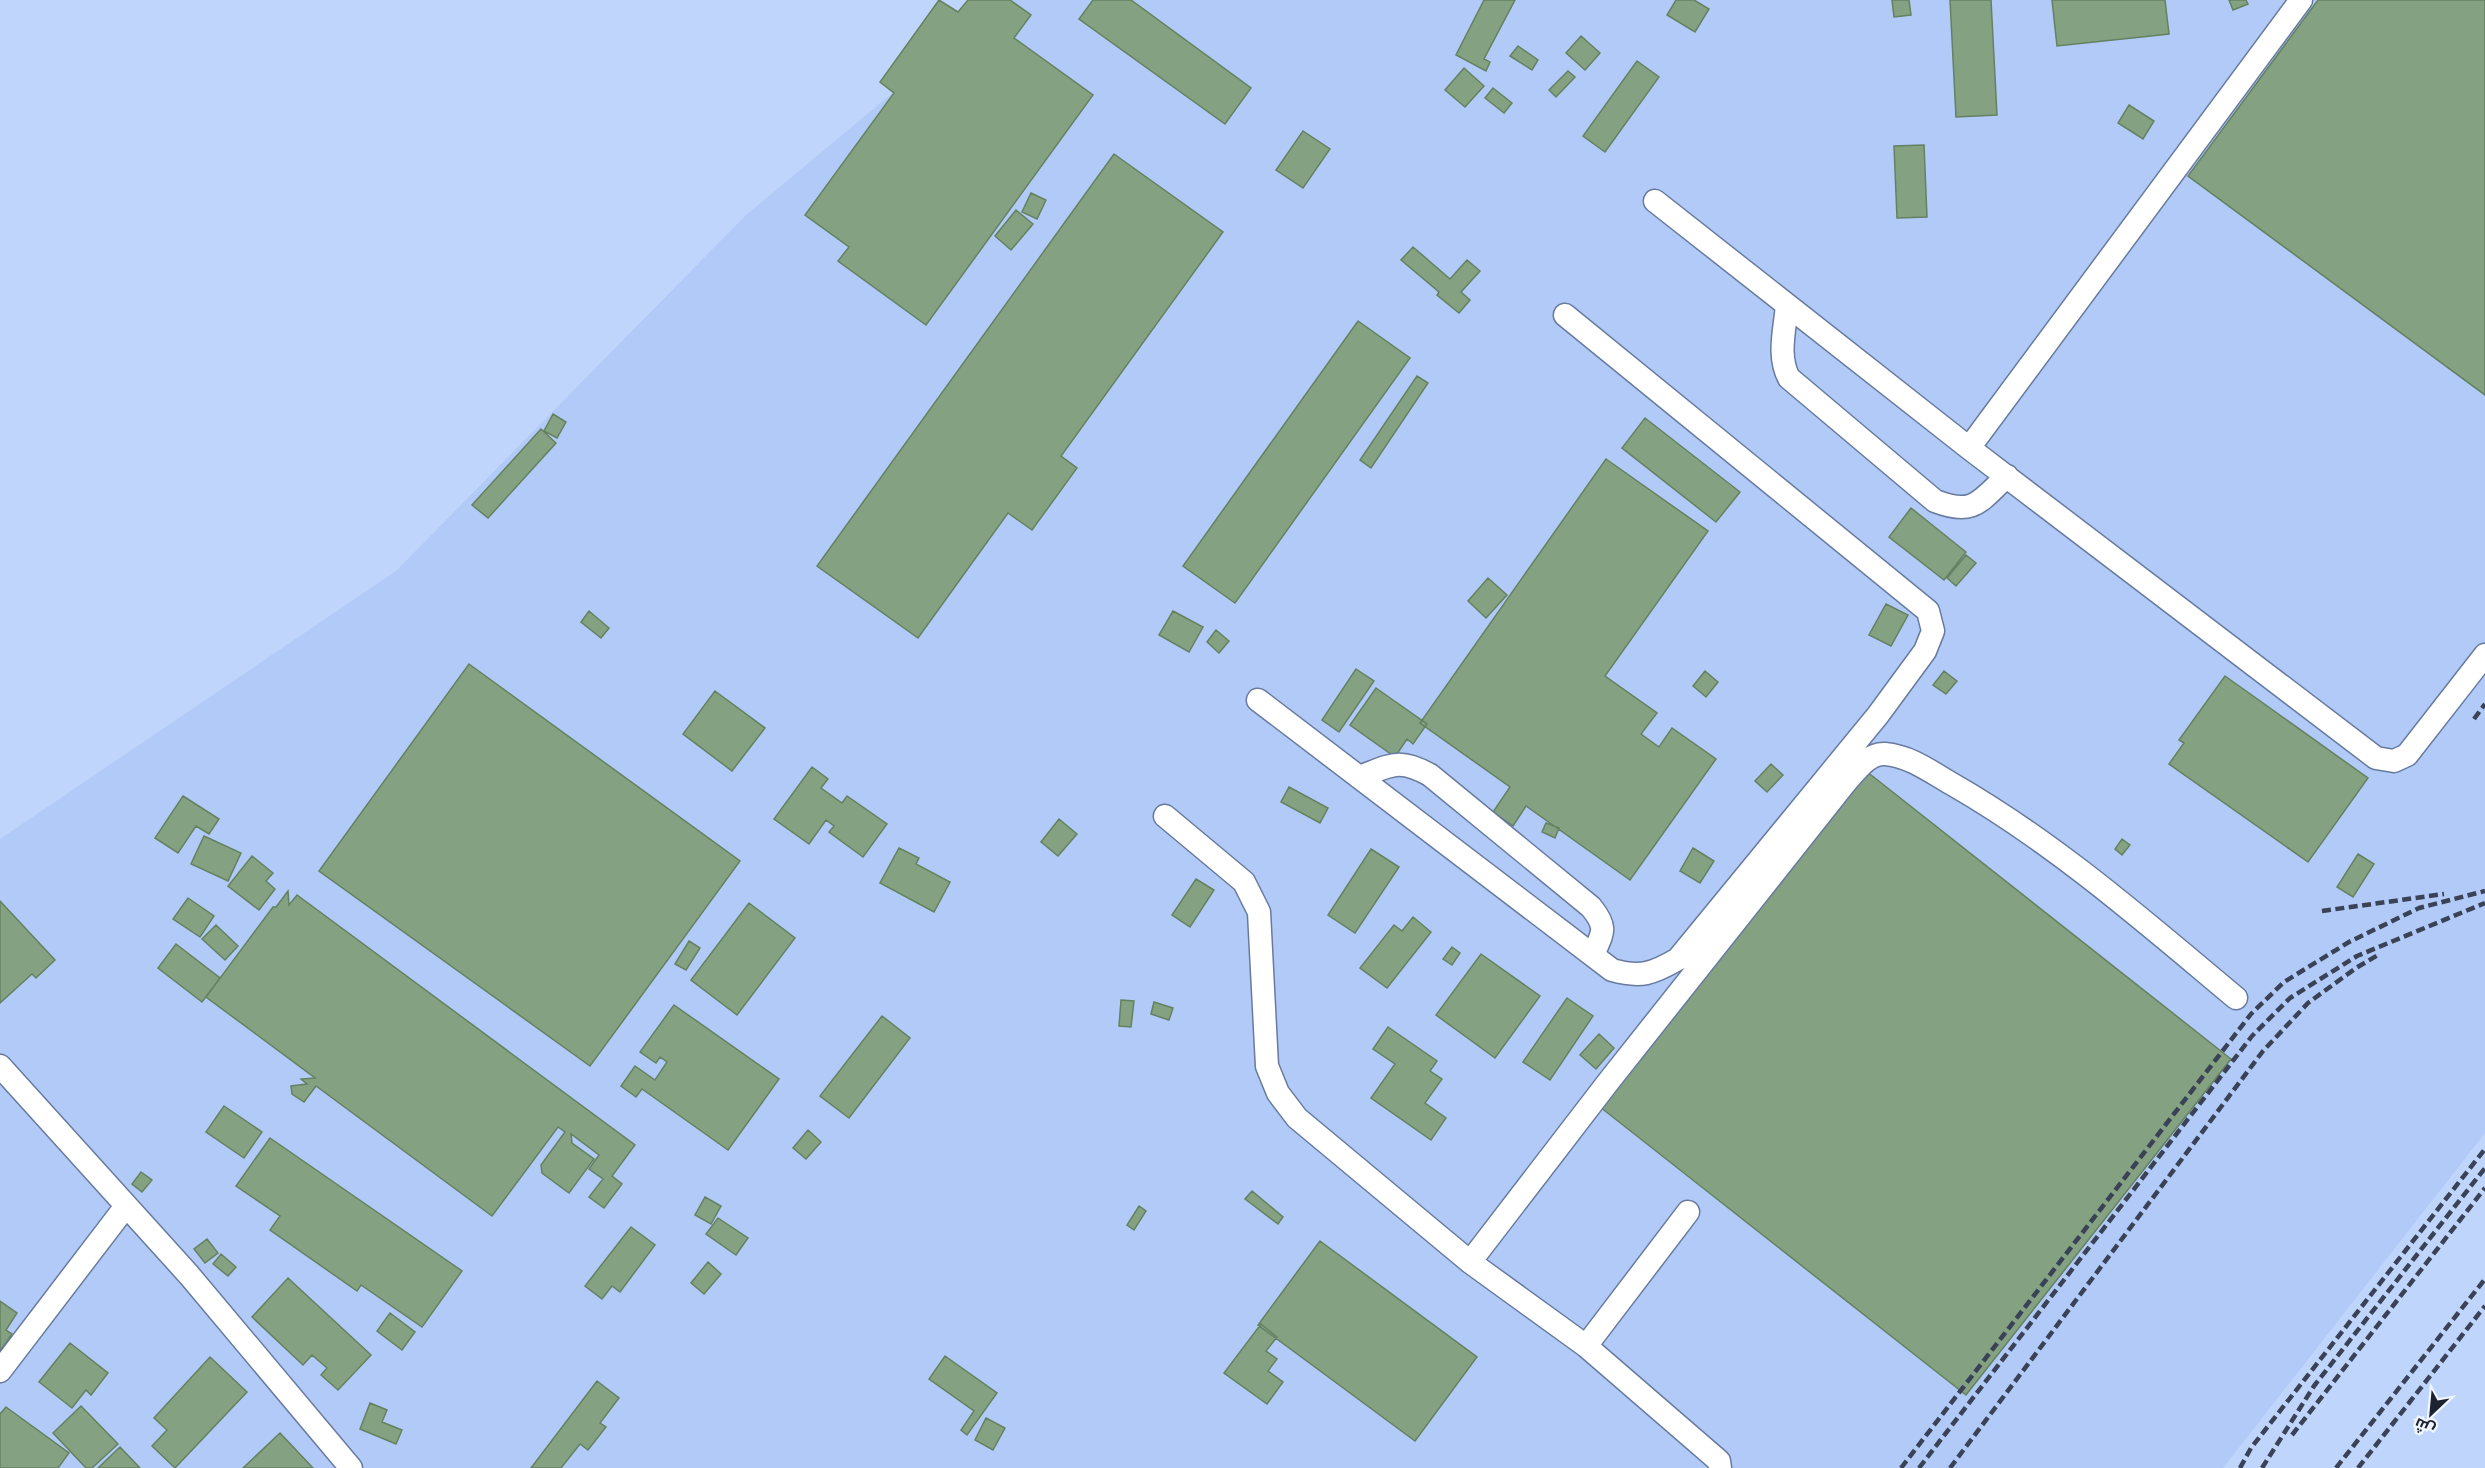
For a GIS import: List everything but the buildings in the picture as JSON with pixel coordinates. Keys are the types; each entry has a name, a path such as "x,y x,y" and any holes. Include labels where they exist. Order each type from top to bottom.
{"street":[{"path":"1969,448 2301,0"},
{"path":"1655,201 1969,448 2376,758 2394,761 2407,755 2485,655"},
{"path":"1787,305 1782,354 1783,368 1789,378 1935,501 1955,509 1975,506 2007,476"},
{"path":"1258,700 1612,970 1631,975 1654,973 1678,959 1878,715 1925,651 1933,631 1928,611 1565,315"},
{"path":"1470,1262 1616,1072 1846,782 1871,756 1885,754 1908,759 1980,800 2105,888 2236,998"},
{"path":"1359,777 1398,763 1413,765 1430,775 1591,907 1601,919 1604,930 1593,955"},
{"path":"1165,816 1244,882 1259,912 1267,1066 1278,1093 1297,1118 1470,1262 1586,1346 1719,1461 1720,1468"},
{"path":"0,1066 189,1275 351,1468"},
{"path":"0,1371 126,1206"},
{"path":"1586,1346 1688,1212"}],"shaded area":[{"path":"1004,0 2485,0 2485,1133 2223,1468 0,1468 0,839 396,571 745,216"}],"railway":[{"path":"2474,719 2485,704"},
{"path":"1901,1468 2251,1014 2284,982 2349,942 2419,908 2485,891"},
{"path":"2322,911 2444,894"},
{"path":"1919,1468 2252,1036 2290,998 2357,956 2485,903"},
{"path":"1950,1468 2263,1051 2308,1003 2378,955"},
{"path":"2240,1468 2251,1448 2485,1149"},
{"path":"2262,1468 2314,1386 2485,1168"},
{"path":"2292,1435 2485,1188"},
{"path":"2336,1468 2485,1279"},
{"path":"2358,1468 2485,1306"}]}
